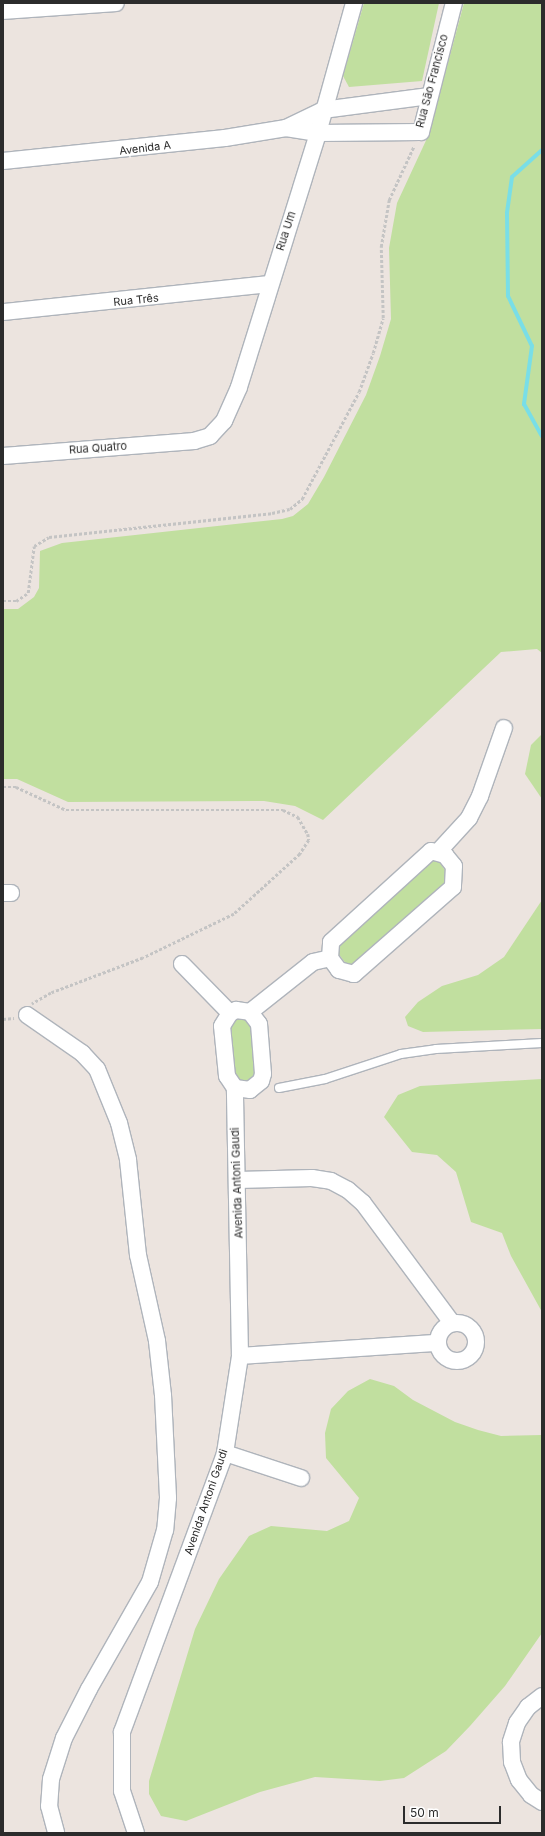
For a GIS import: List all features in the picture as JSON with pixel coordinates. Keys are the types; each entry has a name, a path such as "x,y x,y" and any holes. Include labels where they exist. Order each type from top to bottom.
{"street":[{"path":"3,11 116,3"},
{"name":"Rua Um","path":"194,441 210,436 224,421 239,387 269,284 318,133 323,110 354,3"},
{"name":"Rua São Francisco","path":"318,133 421,132 454,3"},
{"name":"Avenida A","path":"286,128 323,110 429,96"},
{"name":"Avenida A","path":"3,161 104,153 286,128 318,133"},
{"name":"Rua Três","path":"3,312 269,284"},
{"name":"Rua Quatro","path":"3,456 194,441"},
{"path":"438,852 469,818 480,796 504,728"},
{"path":"431,852 438,852 454,866 453,887 354,974 339,970 330,958 330,942 431,852"},
{"path":"250,1012 313,962 330,958"},
{"path":"182,964 230,1013"},
{"path":"244,1010 250,1012 259,1024 264,1074 256,1086 242,1090 235,1088 227,1076 222,1026 230,1013 244,1010"},
{"path":"27,1015 76,1049 97,1069 119,1123 128,1160 138,1255 157,1341 163,1395 168,1498 165,1530 150,1582 89,1689 64,1738 51,1779 50,1806 56,1833"},
{"name":"Avenida Antoni Gaudi","path":"136,1833 122,1791 122,1732 225,1453 240,1356 238,1180 235,1088"},
{"path":"238,1180 312,1178 331,1181 348,1190 363,1203 452,1323"},
{"path":"452,1323 466,1324 475,1334 476,1341 472,1353 455,1361 443,1355 438,1343 441,1330 452,1323"},
{"path":"240,1356 438,1343"},
{"path":"225,1453 301,1478"},
{"path":"542,1696 528,1707 517,1723 511,1742 512,1762 519,1780 531,1795 542,1802"}],"lane":[{"path":"279,1088 325,1079 401,1054 436,1049 542,1043"}],"path":[{"path":"3,601 16,601 28,593 34,546 49,537 276,512 290,509 302,499 359,392 373,353 383,318 381,248 389,200 421,132"},
{"path":"3,787 16,787 66,810 284,810 298,817 308,834 309,840 300,854 234,914 136,961 35,1001 27,1015"}],"green space":[{"path":"364,3 439,3 422,81 349,87 343,76"},
{"path":"464,3 542,3 542,653 537,649 501,652 323,820 295,806 264,801 68,802 17,779 3,779 3,609 18,609 34,597 39,588 40,551 62,543 282,519 293,516 308,504 324,477 366,395 380,356 391,319 389,248 397,203 429,134"},
{"path":"542,734 542,799 525,774 531,745"},
{"path":"436,857 451,879 351,965 347,965 334,948"},
{"path":"542,900 542,1029 423,1032 408,1026 405,1017 418,1002 442,986 478,975 504,957"},
{"path":"238,1018 246,1019 252,1026 256,1073 247,1082 239,1081 234,1074 230,1027"},
{"path":"542,1079 542,1312 511,1256 502,1233 471,1222 456,1172 437,1155 412,1152 384,1117 398,1095 420,1086"},
{"path":"370,1379 394,1386 413,1400 455,1422 478,1430 501,1436 542,1435 542,1633 505,1686 470,1726 446,1751 404,1778 380,1781 315,1777 260,1792 186,1821 161,1816 149,1794 149,1781 195,1629 219,1579 249,1536 271,1526 327,1531 349,1521 359,1498 326,1458 325,1433 331,1409 348,1391"}],"waterway":[{"path":"542,150 512,177 507,213 508,296 532,346 524,404 542,436"}]}
